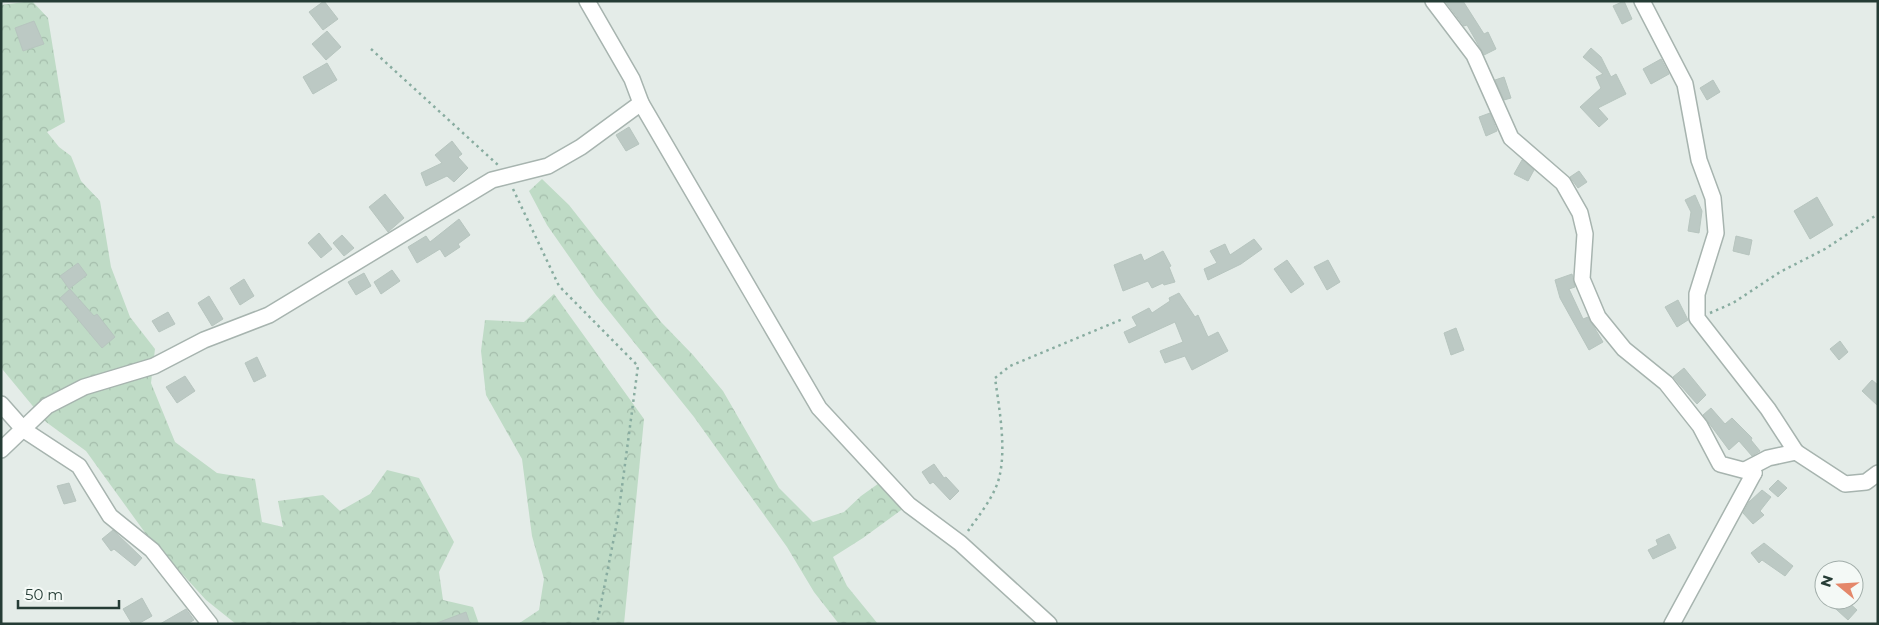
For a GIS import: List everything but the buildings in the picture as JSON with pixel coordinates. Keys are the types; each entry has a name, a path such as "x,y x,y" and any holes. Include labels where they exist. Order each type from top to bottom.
{"street":[{"path":"587,1 632,79 641,103 743,275 790,362 819,408 909,505 960,543 1049,624"},
{"path":"1432,1 1474,55 1511,138 1563,183 1580,213 1585,234 1582,278 1598,317 1624,349 1666,383 1700,426 1720,464 1754,473"},
{"path":"1642,1 1685,84 1699,160 1713,198 1716,233 1697,294 1697,318 1768,409 1796,452 1845,484 1866,482 1878,473"},
{"path":"1,450 47,406 84,387 154,366 204,340 269,314 484,184 548,166 581,147 641,103"},
{"path":"1,404 24,430 79,466 110,516 152,550 210,624"},
{"path":"1754,473 1745,470 1768,458 1796,452"},
{"path":"1672,624 1754,473"}],"path":[{"path":"371,49 491,156 507,176 559,286 638,366 618,517 597,624"},
{"path":"1697,318 1733,303 1780,272 1825,249 1878,214"},
{"path":"960,543 987,503 1000,475 1001,427 995,378 1010,366 1123,319"}],"green space":[{"path":"32,1 48,18 65,122 47,132 59,147 71,156 81,181 100,201 111,267 130,317 155,349 151,383 175,442 217,473 255,479 262,522 283,527 278,501 323,495 340,511 370,494 387,470 419,478 454,542 439,572 443,600 473,607 479,624 236,624 206,600 146,534 86,451 46,422 3,370 1,366 1,5"},
{"path":"542,179 569,205 661,322 693,355 723,391 779,488 813,522 844,512 861,496 882,481 904,508 833,557 847,586 878,624 839,624 814,592 787,547 694,417 596,295 547,225 529,191"},
{"path":"554,294 644,419 624,624 518,624 539,610 544,579 532,536 522,459 486,395 481,351 485,320 524,322"}]}
